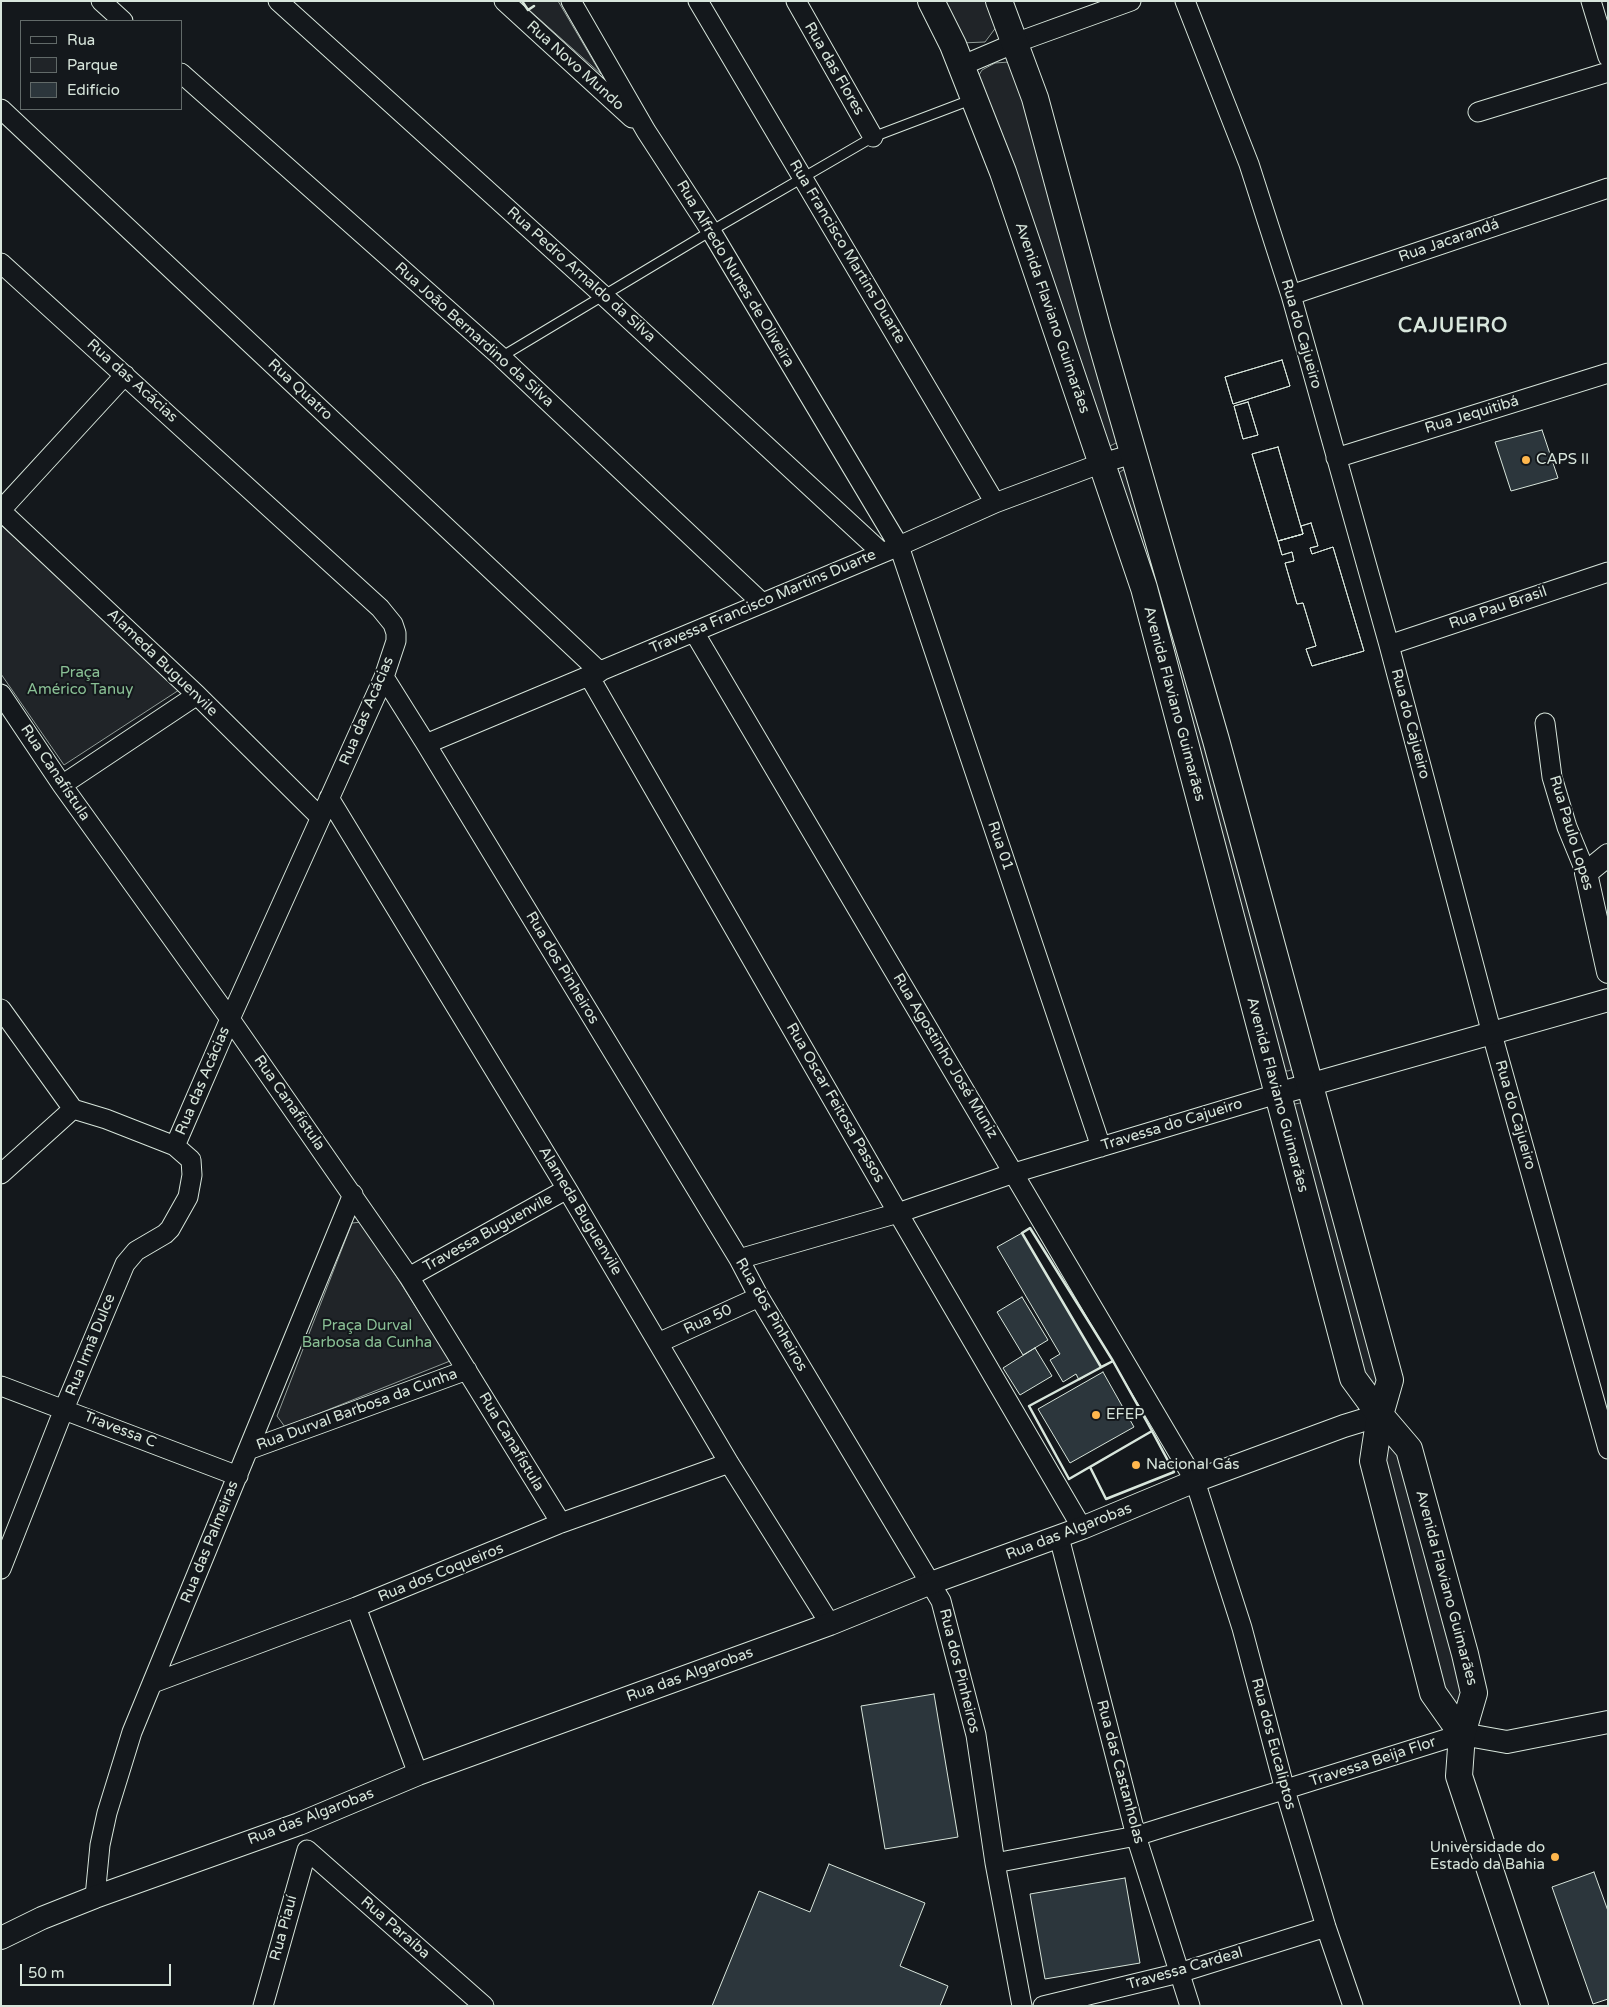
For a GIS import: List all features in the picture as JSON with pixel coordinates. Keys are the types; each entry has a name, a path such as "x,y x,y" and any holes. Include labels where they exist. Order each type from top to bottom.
{"main road":[{"name":"Avenida Flaviano Guimarães","path":"932,1 953,45 1003,172 1144,588 1353,1378 1380,1415 1409,1449 1474,1693 1462,1734"},
{"name":"Avenida Flaviano Guimarães","path":"999,1 1035,98 1216,740 1390,1380 1380,1415 1373,1460 1432,1693 1462,1734"},
{"path":"1462,1734 1459,1776 1535,2006"}],"street":[{"path":"101,1 122,20"},
{"name":"Rua Pedro Arnaldo da Silva","path":"278,1 604,296 880,552"},
{"name":"Rua Novo Mundo","path":"504,1 646,131"},
{"name":"Rua Alfredo Nunes de Oliveira","path":"571,1 646,131 711,231 899,546"},
{"name":"Rua Francisco Martins Duarte","path":"698,1 995,503"},
{"name":"Rua das Flores","path":"796,1 873,137"},
{"path":"961,66 1015,43 1131,1"},
{"path":"1591,1 1608,57"},
{"name":"Rua do Cajueiro","path":"1191,3 1249,164 1290,295 1389,645 1492,1034 1608,1449"},
{"path":"1478,112 1608,72"},
{"name":"Rua João Bernardino da Silva","path":"182,74 501,357 762,603"},
{"name":"Rua Quatro","path":"1,109 594,674"},
{"name":"Rua Jacarandá","path":"1290,295 1608,188"},
{"name":"Rua das Acácias","path":"1,263 387,616 396,632 396,641 384,677 175,1146"},
{"name":"Rua Jequitibá","path":"1336,458 1608,372"},
{"path":"1,510 125,375"},
{"name":"Travessa Francisco Martins Duarte","path":"426,744 880,552 899,546 995,503 1134,454"},
{"name":"Alameda Buguenvile","path":"1,510 197,695 320,817"},
{"name":"Rua 01","path":"899,546 1101,1147"},
{"name":"Rua Pau Brasil","path":"1389,645 1608,572"},
{"name":"Rua Agostinho José Muniz","path":"694,632 1195,1481"},
{"name":"Rua Oscar Feitosa Passos","path":"594,674 898,1213 1082,1528"},
{"name":"Rua dos Pinheiros","path":"384,677 739,1259 759,1296 941,1601 976,1735 994,1862 1022,2006"},
{"name":"Rua Canafístula","path":"1,694 62,785 230,1019 410,1277 560,1523"},
{"path":"62,785 197,695"},
{"name":"Rua Paulo Lopes","path":"1545,723 1552,777 1567,827 1586,873 1608,972"},
{"name":"Alameda Buguenvile","path":"329,798 567,1188 729,1463 830,1624"},
{"path":"1586,873 1608,855"},
{"name":"Travessa do Cajueiro","path":"739,1259 898,1213 1014,1173 1277,1094 1608,1000"},
{"path":"1,1008 73,1109 106,1119 175,1146"},
{"path":"1,1174 73,1109"},
{"name":"Rua Irmã Dulce","path":"1,1569 64,1409 125,1264 136,1251 165,1234 180,1213 188,1197 192,1176 191,1160 175,1146"},
{"name":"Travessa Buguenvile","path":"410,1277 567,1188"},
{"name":"Rua das Palmeiras","path":"95,1898 100,1845 107,1813 132,1732 352,1194"},
{"name":"Rua 50","path":"658,1343 759,1296"},
{"name":"Rua Durval Barbosa da Cunha","path":"248,1450 467,1370"},
{"name":"Travessa C","path":"1,1386 238,1476"},
{"name":"Rua das Algarobas","path":"1,1938 42,1918 299,1824 418,1774 830,1624 931,1583 1082,1528 1195,1481 1344,1426 1380,1415"},
{"name":"Rua dos Coqueiros","path":"152,1683 356,1607 560,1523 729,1463"},
{"name":"Rua dos Eucaliptos","path":"1195,1481 1242,1628 1285,1790 1326,1928 1353,2006"},
{"name":"Rua das Castanholas","path":"1059,1537 1136,1836 1190,2006"},
{"path":"356,1607 418,1774"},
{"path":"1462,1734 1507,1742 1608,1722"},
{"name":"Travessa Beija Flor","path":"994,1862 1136,1836 1462,1734"},
{"path":"299,1824 307,1850"},
{"name":"Rua Piauí","path":"263,2006 307,1850"},
{"name":"Rua Paraíba","path":"307,1850 484,2006"},
{"name":"Travessa Cardeal","path":"1043,2006 1179,1973 1326,1928"}],"lane":[{"path":"501,357 711,231 873,137 973,99"}],"green space":[{"path":"519,1 558,1 601,74"},
{"path":"940,1 992,1 1000,22 985,42 961,43"},
{"path":"1009,62 1021,71 1122,440 1108,447 976,80 982,70 995,63"},
{"path":"1123,470 1131,471 1296,1068 1288,1071 1279,1070 1117,474"},
{"name":"Praça Américo Tanuy","path":"1,525 179,690 64,765 1,674"},
{"path":"1305,1102 1388,1377 1368,1394 1288,1107"},
{"name":"Praça Durval Barbosa da Cunha","path":"362,1222 450,1361 285,1427 277,1416 352,1223"},
{"path":"1388,1446 1401,1446 1468,1691 1461,1702 1452,1705 1442,1700 1378,1453"}],"building":[{"path":"1282,360 1290,386 1233,404 1225,377"},
{"path":"1282,360 1290,386 1233,404 1225,377"},
{"path":"1248,402 1258,435 1243,439 1234,406"},
{"path":"1248,402 1258,435 1243,439 1234,406"},
{"name":"CAPS II","path":"1542,430 1558,478 1511,491 1495,442"},
{"path":"1278,447 1303,534 1278,541 1252,454"},
{"path":"1278,447 1303,534 1278,541 1252,454"},
{"path":"1311,523 1318,546 1310,548 1312,554 1333,547 1364,651 1312,666 1306,649 1316,646 1303,603 1297,604 1285,563 1294,561 1292,552 1282,555 1278,541 1303,534 1301,526"},
{"path":"1311,523 1318,546 1310,548 1312,554 1333,547 1364,651 1312,666 1306,649 1316,646 1303,603 1297,604 1285,563 1294,561 1292,552 1282,555 1278,541 1303,534 1301,526"},
{"path":"1022,1233 1101,1367 1079,1380 1076,1374 1063,1382 1050,1360 1060,1354 997,1247"},
{"path":"1022,1297 1048,1340 1023,1355 997,1312"},
{"path":"1035,1348 1052,1376 1020,1395 1003,1368"},
{"path":"1103,1372 1134,1427 1070,1463 1038,1409"},
{"path":"934,1694 958,1837 885,1849 861,1706"},
{"path":"829,1864 925,1903 900,1966 948,1986 940,2006 712,2006 759,1891 810,1912"},
{"path":"1594,1872 1608,1911 1608,1999 1593,2004 1552,1887"},
{"path":"1125,1878 1140,1963 1045,1979 1030,1894"}],"wall":[{"path":"522,1 528,10 534,6"},
{"path":"1030,1228 1092,1327 1113,1361 1101,1367 1022,1233 1030,1228"},
{"path":"1113,1361 1152,1431 1069,1479 1029,1406 1113,1361"},
{"path":"1152,1431 1174,1472 1106,1499 1090,1467 1152,1431"}],"place":[{"name":"CAPS II","path":"1526,460"},
{"name":"EFEP","path":"1096,1415"},
{"name":"Nacional Gás","path":"1136,1465"},
{"name":"Universidade do Estado da Bahia","path":"1555,1857"}],"district":[{"name":"CAJUEIRO","path":"1453,327"}]}
